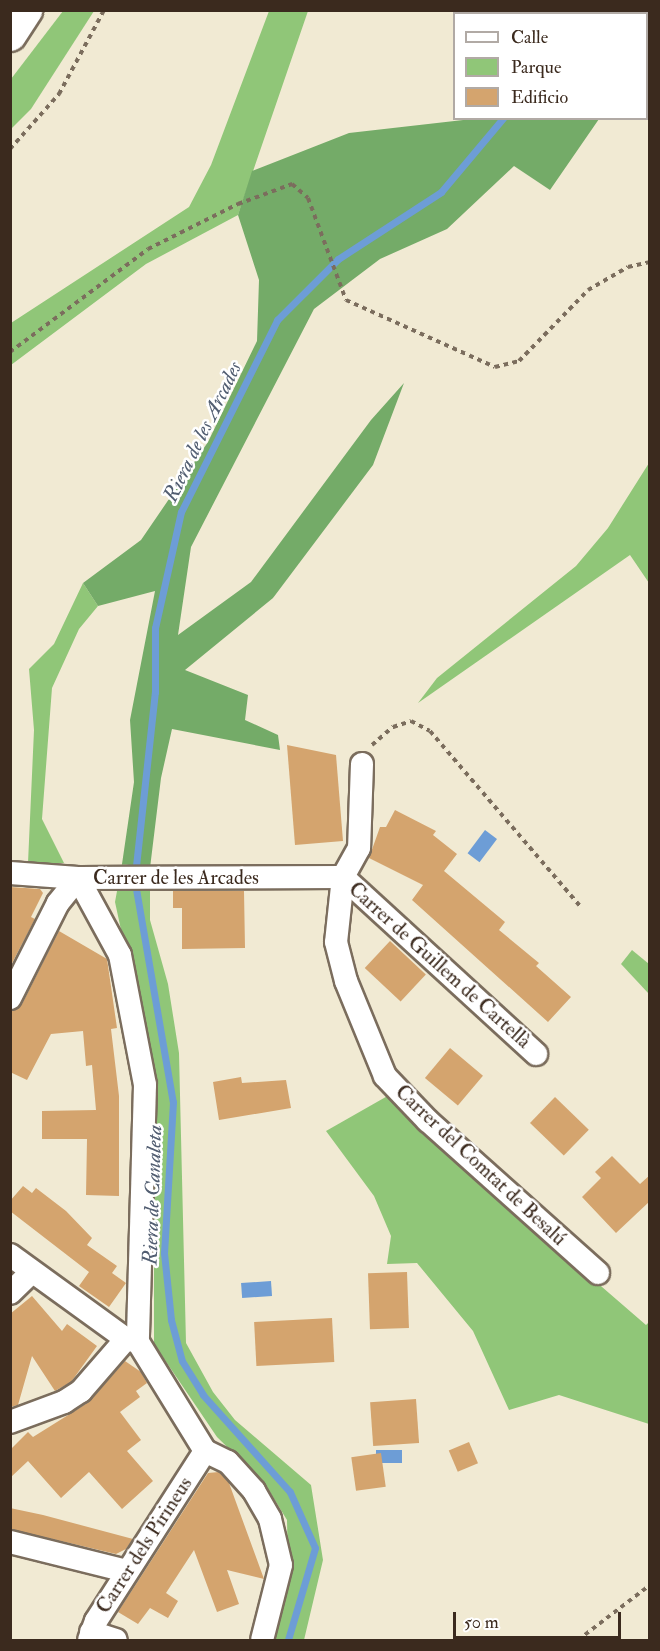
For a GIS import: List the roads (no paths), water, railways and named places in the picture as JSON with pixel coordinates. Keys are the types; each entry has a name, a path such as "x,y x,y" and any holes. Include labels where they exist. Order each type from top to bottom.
{"main road":[{"path":"10,35 26,10"}],"street":[{"path":"343,877 359,848 362,764"},
{"name":"Carrer de les Arcades","path":"10,873 78,878 343,877"},
{"name":"Carrer de Guillem de Cartellà","path":"343,877 536,1054"},
{"name":"Carrer del Comtat de Besalú","path":"343,877 336,942 346,981 385,1076 428,1121 598,1273"},
{"path":"10,998 58,903 78,878 120,955 145,1085 132,1341 81,1390 64,1401 10,1422"},
{"path":"10,1255 132,1341 205,1451 228,1462 254,1491 270,1519 281,1565 262,1641"},
{"path":"10,1293 32,1272"},
{"name":"Carrer dels Pirineus","path":"90,1636 126,1571 205,1451"},
{"path":"10,1542 126,1571"},
{"path":"90,1636 116,1641"}],"water":[{"path":"485,830 497,839 480,862 468,853"},
{"path":"271,1281 272,1296 242,1298 241,1283"},
{"path":"376,1450 402,1450 402,1463 376,1463"}],"waterway":[{"name":"Riera de les Arcades","path":"136,866 155,692 155,628 181,512 277,320 338,259 441,192 501,120"},
{"name":"Riera de Canaleta","path":"135,883 173,1102 164,1253 171,1320 182,1361 203,1395 290,1492 315,1548 288,1640"}]}
